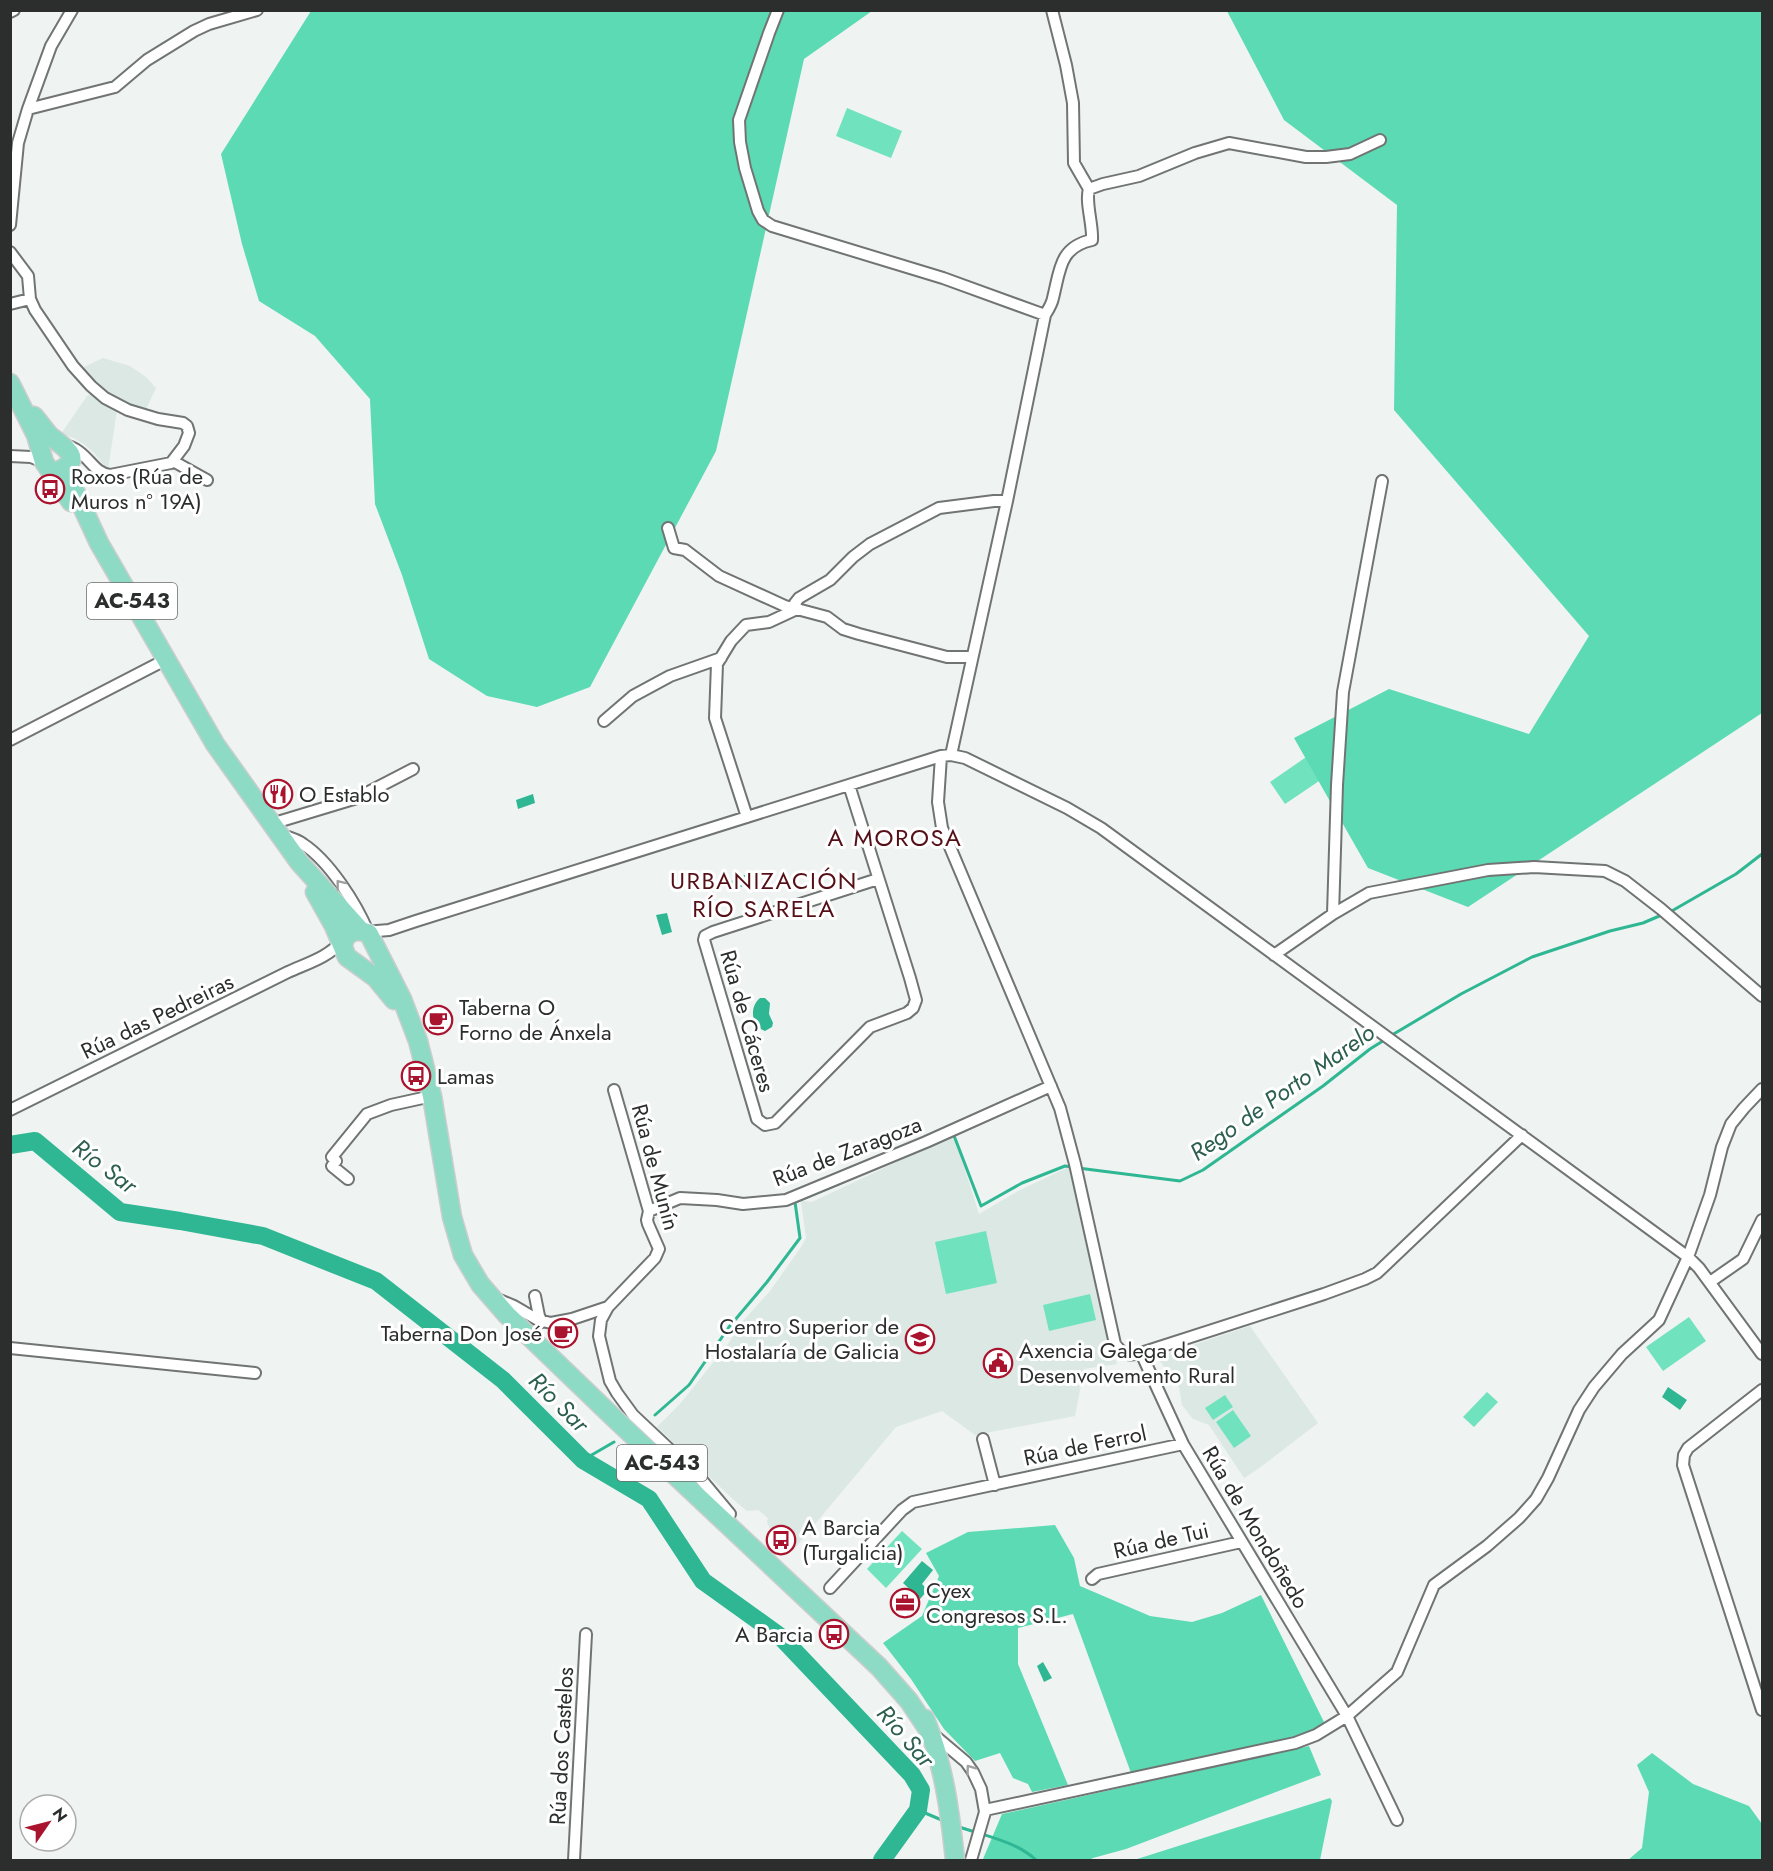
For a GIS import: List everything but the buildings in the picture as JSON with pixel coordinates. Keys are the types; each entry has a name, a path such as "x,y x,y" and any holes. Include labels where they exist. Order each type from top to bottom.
{"main road":[{"name":"AC-543","path":"13,388 42,426 46,453 223,757 402,999 423,1056 455,1231 466,1261 487,1295 879,1667 909,1701 929,1731"},
{"path":"46,453 51,469 58,470 69,463"},
{"name":"AC-543","path":"69,463 73,486 99,543"},
{"name":"AC-543","path":"360,944 371,973 385,987 415,1034"},
{"name":"AC-543","path":"573,1377 601,1399 730,1514 884,1659 911,1694 939,1756 947,1796 955,1860"}],"street":[{"path":"10,225 18,143 51,46 72,10"},
{"path":"28,109 115,87 147,60 194,31 209,24 257,10"},
{"path":"778,10 739,120 745,168 763,220 772,226 943,278 1045,315"},
{"path":"1052,10 1073,103 1074,163 1089,189 1087,196 1093,228 1092,240 1080,242 1071,249 1057,276 1053,301 1045,315 1007,501 972,657 946,756 938,802 942,828 1067,1130 1115,1344 1124,1354 1141,1353 1324,1294 1377,1273 1522,1136"},
{"path":"1089,189 1139,176 1195,153 1229,143 1306,157 1326,157 1350,154 1380,140"},
{"path":"10,252 28,276 30,299 39,316 73,366 97,392 128,410 187,426 189,433 188,439 173,461 110,475 103,474 79,450 10,456"},
{"path":"10,304 30,299"},
{"path":"69,463 80,461 96,468"},
{"path":"173,461 207,480"},
{"path":"1333,914 1336,785 1343,692 1382,481"},
{"path":"797,609 795,603 799,598 830,580 870,544 939,508 1007,501"},
{"path":"668,528 674,548 684,550 719,576 785,606 827,617 843,629 859,634 947,657 972,657"},
{"path":"747,817 715,718 717,664 731,641 746,625 769,622 797,609"},
{"path":"604,721 633,696 670,676 721,658"},
{"path":"10,740 165,660"},
{"path":"275,829 305,845 350,896 360,944 389,930 849,785 946,756 972,760 1085,817 1688,1257 1710,1282 1762,1354"},
{"path":"275,829 357,798 413,769"},
{"path":"849,785 878,879"},
{"path":"1274,954 1369,893 1488,870 1534,867 1605,871 1625,881 1675,920 1762,996"},
{"name":"Rúa de Cáceres","path":"878,879 915,996 913,1008 907,1013 870,1027 779,1119 770,1125 761,1123 757,1119 704,940 705,936 878,879"},
{"name":"Rúa das Pedreiras","path":"322,957 360,944"},
{"name":"Rúa das Pedreiras","path":"10,1110 288,972 360,944"},
{"name":"Rúa de Zaragoza","path":"649,1211 680,1198 743,1204 786,1200 926,1142 1050,1086"},
{"path":"985,1810 1294,1743 1316,1735 1347,1716 1397,1672 1434,1585 1487,1546 1536,1500 1579,1410 1594,1387 1615,1362 1659,1320 1688,1257 1731,1125 1762,1089"},
{"name":"Rúa de Munín","path":"614,1090 649,1211 647,1220 658,1245 658,1253 656,1258 608,1307 601,1320 599,1330 610,1381 629,1411 700,1478 730,1514"},
{"path":"348,1179 332,1166 336,1161 332,1157 365,1116 384,1107 432,1096"},
{"path":"1710,1282 1743,1259 1762,1220"},
{"path":"487,1295 514,1306 542,1322"},
{"path":"535,1296 542,1322"},
{"name":"Rúa de Munín","path":"542,1322 555,1323 608,1307"},
{"path":"10,1348 255,1373"},
{"name":"Rúa de Mondoñedo","path":"1141,1353 1183,1444 1347,1716 1397,1820"},
{"path":"601,1399 609,1396 610,1381"},
{"path":"1762,1390 1688,1448 1684,1455 1683,1465 1762,1710"},
{"path":"983,1438 995,1485"},
{"name":"Rúa de Ferrol","path":"830,1588 902,1510 913,1502 1183,1444"},
{"name":"Rúa de Tui","path":"1092,1580 1098,1574 1241,1542"},
{"name":"Rúa dos Castelos","path":"574,1860 586,1634"},
{"path":"929,1731 962,1758 974,1772 981,1789 985,1810 972,1857"}],"shaded area":[{"path":"311,11 872,11 804,59 716,451 590,687 537,707 487,696 429,659 402,575 375,504 370,399 315,336 259,301 242,244 221,154"},
{"path":"1227,11 1762,11 1762,713 1468,907 1368,868 1294,738 1389,689 1529,734 1589,636 1394,410 1397,205 1284,120"},
{"path":"847,108 902,131 891,158 836,136"},
{"path":"103,358 130,366 146,377 156,388 141,420 117,410 108,470 85,445 62,434 87,396 92,393 78,377 84,367"},
{"path":"1312,753 1328,775 1285,804 1270,782"},
{"path":"533,794 535,803 518,809 516,800"},
{"path":"745,875 747,885 731,890 729,882"},
{"path":"667,913 672,932 662,935 656,915"},
{"path":"760,998 765,998 770,1003 769,1014 773,1023 772,1027 765,1031 760,1029 753,1016 754,1006"},
{"name":"Centro Superior de Hostalaría de Galicia","path":"954,1135 979,1214 1018,1191 1069,1167 1105,1329 1117,1364 1084,1369 1075,1416 975,1435 942,1411 896,1427 795,1548 770,1529 768,1518 758,1510 747,1511 736,1502 657,1427 680,1404 728,1344 743,1321 770,1291 801,1247 806,1238 801,1201 812,1202"},
{"path":"986,1231 997,1283 946,1294 935,1242"},
{"path":"1090,1294 1096,1320 1049,1331 1043,1305"},
{"path":"1689,1317 1706,1341 1663,1371 1646,1347"},
{"path":"1250,1326 1318,1423 1244,1478 1209,1425 1193,1419 1182,1405 1179,1387 1157,1357"},
{"path":"1668,1387 1687,1400 1680,1410 1662,1397"},
{"path":"1487,1392 1498,1402 1474,1427 1463,1417"},
{"path":"1225,1395 1233,1407 1213,1420 1205,1408"},
{"path":"1233,1410 1251,1436 1234,1448 1216,1422"},
{"path":"1055,1525 1074,1558 1080,1586 1150,1616 1192,1622 1222,1613 1261,1595 1325,1724 1294,1739 1131,1773 1073,1614 1018,1628 1018,1664 1068,1785 1032,1792 1028,1784 1013,1778 1000,1753 975,1761 944,1729 911,1679 883,1643 922,1616 939,1576 926,1553 968,1532"},
{"path":"902,1531 922,1549 886,1588 867,1569"},
{"path":"922,1561 933,1570 922,1584 928,1590 920,1599 903,1583"},
{"path":"1043,1662 1052,1678 1044,1682 1037,1666"},
{"path":"1309,1746 1321,1775 1126,1849 1089,1860 983,1859 1002,1814"},
{"path":"1652,1753 1693,1784 1749,1806 1762,1824 1762,1860 1628,1860 1642,1848 1649,1792 1637,1765"},
{"path":"1330,1798 1332,1801 1320,1860 1134,1860"}],"waterway":[{"name":"Rego de Porto Marelo","path":"1670,912 1736,874 1762,854"},
{"name":"Rego de Porto Marelo","path":"1392,1035 1461,994 1532,957 1610,931 1643,923 1664,914"},
{"name":"Rego de Porto Marelo","path":"1078,1168 1180,1181 1203,1170 1386,1039"},
{"name":"Rego de Porto Marelo","path":"953,1133 981,1206 1022,1183 1065,1166 1072,1167"},
{"name":"Río Sar","path":"10,1145 35,1141 120,1212 263,1236 376,1281 503,1380 583,1460 649,1499 703,1581 781,1637 912,1775 921,1790 918,1810 882,1860"},
{"name":"Rego de Porto Marelo","path":"655,1415 689,1385 729,1327 800,1238 795,1202 843,1182"},
{"name":"Rego de Porto Marelo","path":"583,1460 614,1442"},
{"path":"918,1810 944,1821"},
{"path":"959,1827 975,1832"},
{"path":"982,1834 1017,1847 1036,1860"}],"place":[{"name":"Roxos (Rúa de Muros n° 19A)","path":"50,489"},
{"name":"O Establo","path":"278,794"},
{"name":"Taberna O Forno de Ánxela","path":"438,1020"},
{"name":"Lamas","path":"416,1076"},
{"name":"Taberna Don José","path":"563,1333"},
{"name":"Centro Superior de Hostalaría de Galicia","path":"920,1339"},
{"name":"Axencia Galega de Desenvolvemento Rural","path":"998,1363"},
{"name":"A Barcia (Turgalicia)","path":"781,1540"},
{"name":"Cyex Congresos S.L.","path":"905,1603"},
{"name":"A Barcia","path":"834,1634"}],"district":[{"name":"A MOROSA","path":"895,837"},
{"name":"URBANIZACIÓN RÍO SARELA","path":"764,894"}]}
